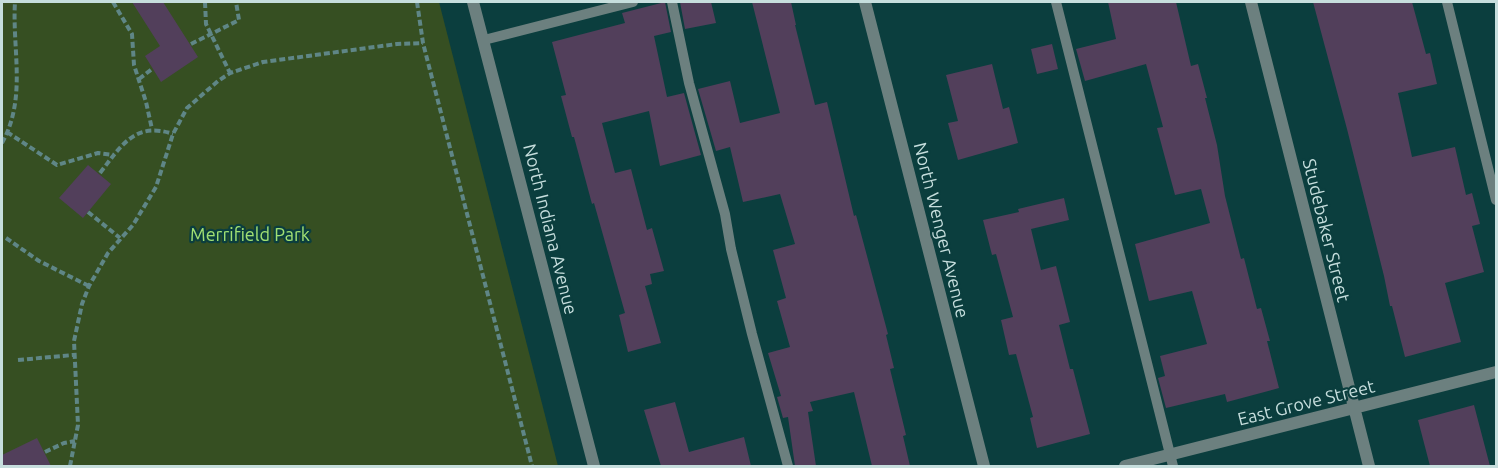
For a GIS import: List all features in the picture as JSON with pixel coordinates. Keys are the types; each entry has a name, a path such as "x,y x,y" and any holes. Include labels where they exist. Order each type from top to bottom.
{"street":[{"name":"North Indiana Avenue","path":"473,2 594,466"},
{"name":"North Wenger Avenue","path":"865,2 984,466"},
{"name":"Studebaker Street","path":"1251,2 1369,466"},
{"name":"East Grove Street","path":"1125,466 1171,461 1354,408 1497,372"}],"lane":[{"path":"484,40 633,2"},
{"path":"672,2 689,83 724,214 752,334 788,466"},
{"path":"1056,2 1171,461"},
{"path":"1447,2 1497,200"}],"path":[{"path":"2,143 8,132 16,104 18,82 14,30 15,2"},
{"path":"113,2 132,34 134,65 152,129"},
{"path":"205,2 209,34 230,74"},
{"path":"191,44 239,20 236,2"},
{"path":"417,2 423,43 532,466"},
{"path":"70,466 78,425 73,355 78,321 89,286 108,253 133,225 156,187 173,134 184,114 199,96 230,74 279,59 397,44 423,43"},
{"path":"139,79 152,69"},
{"path":"100,173 114,155 136,134 152,129 173,134"},
{"path":"8,132 57,165 98,153 114,155"},
{"path":"88,212 120,238"},
{"path":"6,238 39,261 89,286"},
{"path":"18,360 73,355"},
{"path":"45,452 64,443 75,441"}],"green space":[{"name":"Merrifield Park","path":"2,2 439,2 558,466 2,466"}],"building":[{"path":"132,2 163,2 198,57 161,82 145,56 160,46"},
{"path":"665,2 671,32 654,36 667,97 684,93 701,155 660,166 649,111 602,123 615,173 631,169 647,230 652,228 664,271 650,274 652,284 645,286 661,343 628,352 619,315 625,313 594,203 592,204 574,137 572,137 561,96 566,95 552,42 625,23 622,13"},
{"path":"680,2 711,2 716,23 685,29"},
{"path":"752,2 791,2 815,105 827,102 854,216 856,215 888,334 886,335 894,368 890,369 906,435 903,436 910,466 872,466 854,392 810,402 813,411 808,412 816,466 795,466 788,417 783,418 777,397 781,396 768,353 790,347 777,301 786,298 773,250 795,244 780,194 743,202 730,147 716,151 698,89 730,81 740,123 780,113"},
{"path":"1108,2 1176,2 1191,66 1198,64 1217,145 1225,196 1257,309 1261,308 1279,388 1227,402 1225,394 1166,408 1158,378 1165,376 1160,356 1207,344 1192,291 1149,301 1135,244 1210,223 1201,189 1175,195 1157,128 1163,127 1146,64 1085,81 1076,49 1116,39"},
{"path":"1313,2 1412,2 1426,54 1430,53 1437,84 1398,93 1412,157 1455,147 1466,195 1472,193 1480,224 1472,226 1484,272 1445,283 1461,342 1405,357"},
{"path":"1052,44 1058,69 1037,74 1031,49"},
{"path":"992,64 1003,109 1009,107 1018,143 958,160 948,123 958,121 946,75"},
{"path":"88,165 111,184 83,218 59,198"},
{"path":"1064,198 1069,220 1031,229 1041,270 1056,266 1070,322 1059,325 1090,434 1037,448 1030,418 1033,417 1016,354 1009,355 1001,320 1013,317 996,254 992,255 983,220"},
{"path":"675,402 689,452 744,437 751,466 661,466 644,410"},
{"path":"1474,405 1490,466 1430,466 1418,420"},
{"path":"37,438 51,466 2,466 2,455"}]}
